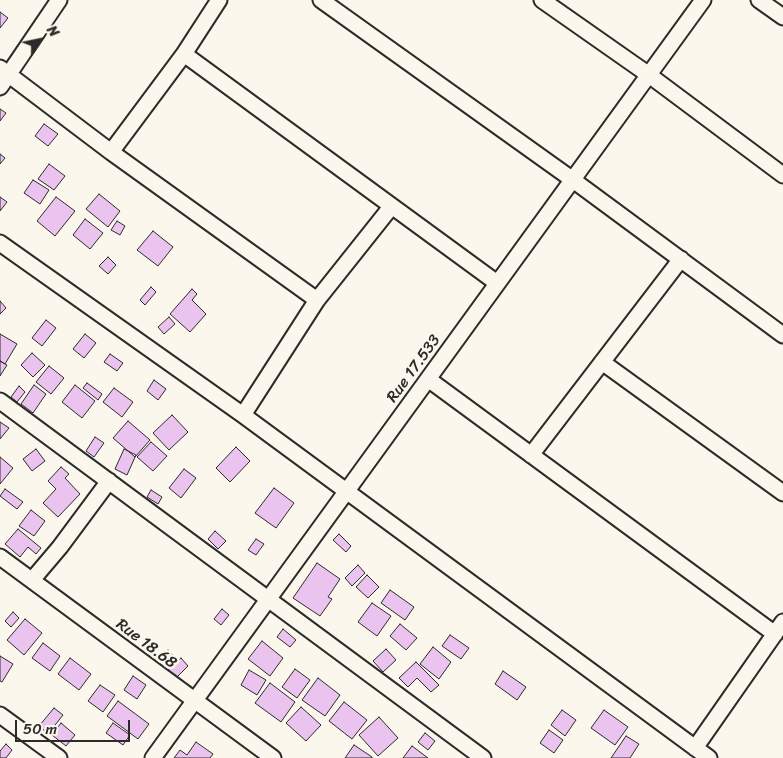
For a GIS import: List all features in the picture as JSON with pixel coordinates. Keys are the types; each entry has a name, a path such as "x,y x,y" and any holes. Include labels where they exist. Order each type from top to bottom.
{"street":[{"path":"59,0 3,77 111,152 316,300"},
{"path":"111,152 184,54 218,0"},
{"path":"320,0 573,180 783,334"},
{"path":"542,0 649,75 783,175"},
{"name":"Rue 17.533","path":"153,758 703,0"},
{"path":"759,0 783,17"},
{"path":"184,54 497,283"},
{"path":"242,415 316,300 391,207"},
{"path":"0,243 242,415 708,758"},
{"path":"531,456 680,259"},
{"path":"602,362 783,493"},
{"path":"428,379 531,456 779,628 695,748"},
{"path":"0,401 483,758"},
{"path":"32,580 60,548 109,481"},
{"name":"Rue 18.68","path":"0,557 273,758"},
{"path":"0,715 59,758"}],"building":[{"path":"0,12 8,18 0,28"},
{"path":"0,109 6,113 0,121"},
{"path":"44,124 58,134 48,146 35,136"},
{"path":"0,154 5,158 0,164"},
{"path":"49,164 65,176 54,190 38,179"},
{"path":"33,180 49,190 40,204 24,193"},
{"path":"99,194 120,211 108,227 86,209"},
{"path":"0,197 7,202 0,211"},
{"path":"56,197 75,211 55,236 37,221"},
{"path":"85,219 103,233 90,249 73,235"},
{"path":"117,221 125,226 120,235 111,230"},
{"path":"153,231 173,247 158,266 137,250"},
{"path":"108,257 116,265 108,274 99,266"},
{"path":"151,287 156,292 145,305 140,300"},
{"path":"192,289 197,294 192,300 206,314 190,332 170,314"},
{"path":"0,301 6,308 0,314"},
{"path":"169,317 175,324 164,334 158,327"},
{"path":"46,320 56,328 42,346 32,338"},
{"path":"0,334 17,344 5,364 0,361"},
{"path":"85,334 96,343 84,358 73,349"},
{"path":"32,353 45,365 33,377 21,365"},
{"path":"110,354 123,363 117,371 104,362"},
{"path":"0,361 7,365 0,376"},
{"path":"49,366 64,378 51,394 36,382"},
{"path":"154,380 166,389 158,400 147,391"},
{"path":"87,383 102,394 98,400 83,388"},
{"path":"34,385 46,394 33,413 21,404"},
{"path":"75,385 95,401 82,418 62,402"},
{"path":"19,386 25,392 17,402 11,397"},
{"path":"114,388 133,402 122,417 103,402"},
{"path":"172,415 188,432 169,450 153,433"},
{"path":"128,421 150,440 135,457 113,438"},
{"path":"0,422 9,428 0,439"},
{"path":"95,437 104,443 94,457 86,451"},
{"path":"151,442 167,456 153,471 137,457"},
{"path":"236,447 250,461 230,482 216,468"},
{"path":"36,449 45,461 32,471 23,459"},
{"path":"124,449 136,455 127,475 115,469"},
{"path":"0,457 13,468 0,484"},
{"path":"61,467 69,474 65,478 80,494 58,517 43,503 56,489 48,481"},
{"path":"184,469 196,478 181,498 169,488"},
{"path":"274,488 294,503 276,528 255,513"},
{"path":"5,489 23,502 17,509 0,496"},
{"path":"151,490 162,497 158,504 147,497"},
{"path":"31,510 45,521 34,536 19,526"},
{"path":"18,529 41,548 36,554 28,547 20,557 5,544"},
{"path":"215,531 226,541 218,549 208,539"},
{"path":"339,534 351,546 346,552 333,540"},
{"path":"256,539 264,544 256,555 248,550"},
{"path":"317,563 340,579 328,597 332,599 320,616 293,598"},
{"path":"358,565 365,573 352,586 345,578"},
{"path":"367,575 379,587 368,598 356,587"},
{"path":"390,590 414,607 405,620 381,603"},
{"path":"372,603 391,616 377,636 358,622"},
{"path":"222,609 229,615 221,625 214,619"},
{"path":"13,612 19,618 11,627 5,621"},
{"path":"25,619 42,633 24,655 7,640"},
{"path":"400,624 417,638 406,650 390,636"},
{"path":"283,629 296,640 290,647 277,637"},
{"path":"450,635 469,648 461,659 442,646"},
{"path":"262,641 283,658 270,676 248,659"},
{"path":"43,643 60,656 50,671 32,658"},
{"path":"433,647 451,662 439,679 420,664"},
{"path":"386,649 396,660 383,672 373,661"},
{"path":"168,650 175,657 166,665 160,659"},
{"path":"0,656 13,664 2,682 0,681"},
{"path":"70,658 91,674 79,690 58,674"},
{"path":"181,658 188,666 175,679 167,671"},
{"path":"416,662 439,685 431,692 417,678 408,687 399,678"},
{"path":"295,669 310,680 297,698 282,687"},
{"path":"249,670 266,680 257,695 241,685"},
{"path":"503,671 526,687 517,700 495,684"},
{"path":"133,676 146,685 137,699 124,690"},
{"path":"318,678 340,695 325,716 302,700"},
{"path":"270,683 295,702 281,722 255,703"},
{"path":"100,685 115,695 103,712 88,701"},
{"path":"118,701 149,724 138,739 107,716"},
{"path":"344,702 367,720 352,739 329,721"},
{"path":"301,707 321,725 306,741 286,723"},
{"path":"54,708 63,715 48,734 39,726"},
{"path":"562,710 576,720 565,736 551,725"},
{"path":"604,710 628,727 615,745 591,728"},
{"path":"379,717 398,738 378,756 359,735"},
{"path":"61,723 75,735 66,746 52,735"},
{"path":"113,723 130,735 123,745 106,733"},
{"path":"549,730 563,740 554,753 540,743"},
{"path":"425,733 435,741 428,750 418,742"},
{"path":"626,736 639,744 630,758 611,758"},
{"path":"196,742 213,754 210,758 174,758 180,750 187,755"},
{"path":"6,744 12,750 6,758 0,758 0,751"},
{"path":"354,745 372,757 372,758 345,758"},
{"path":"412,746 428,758 403,758"}]}
